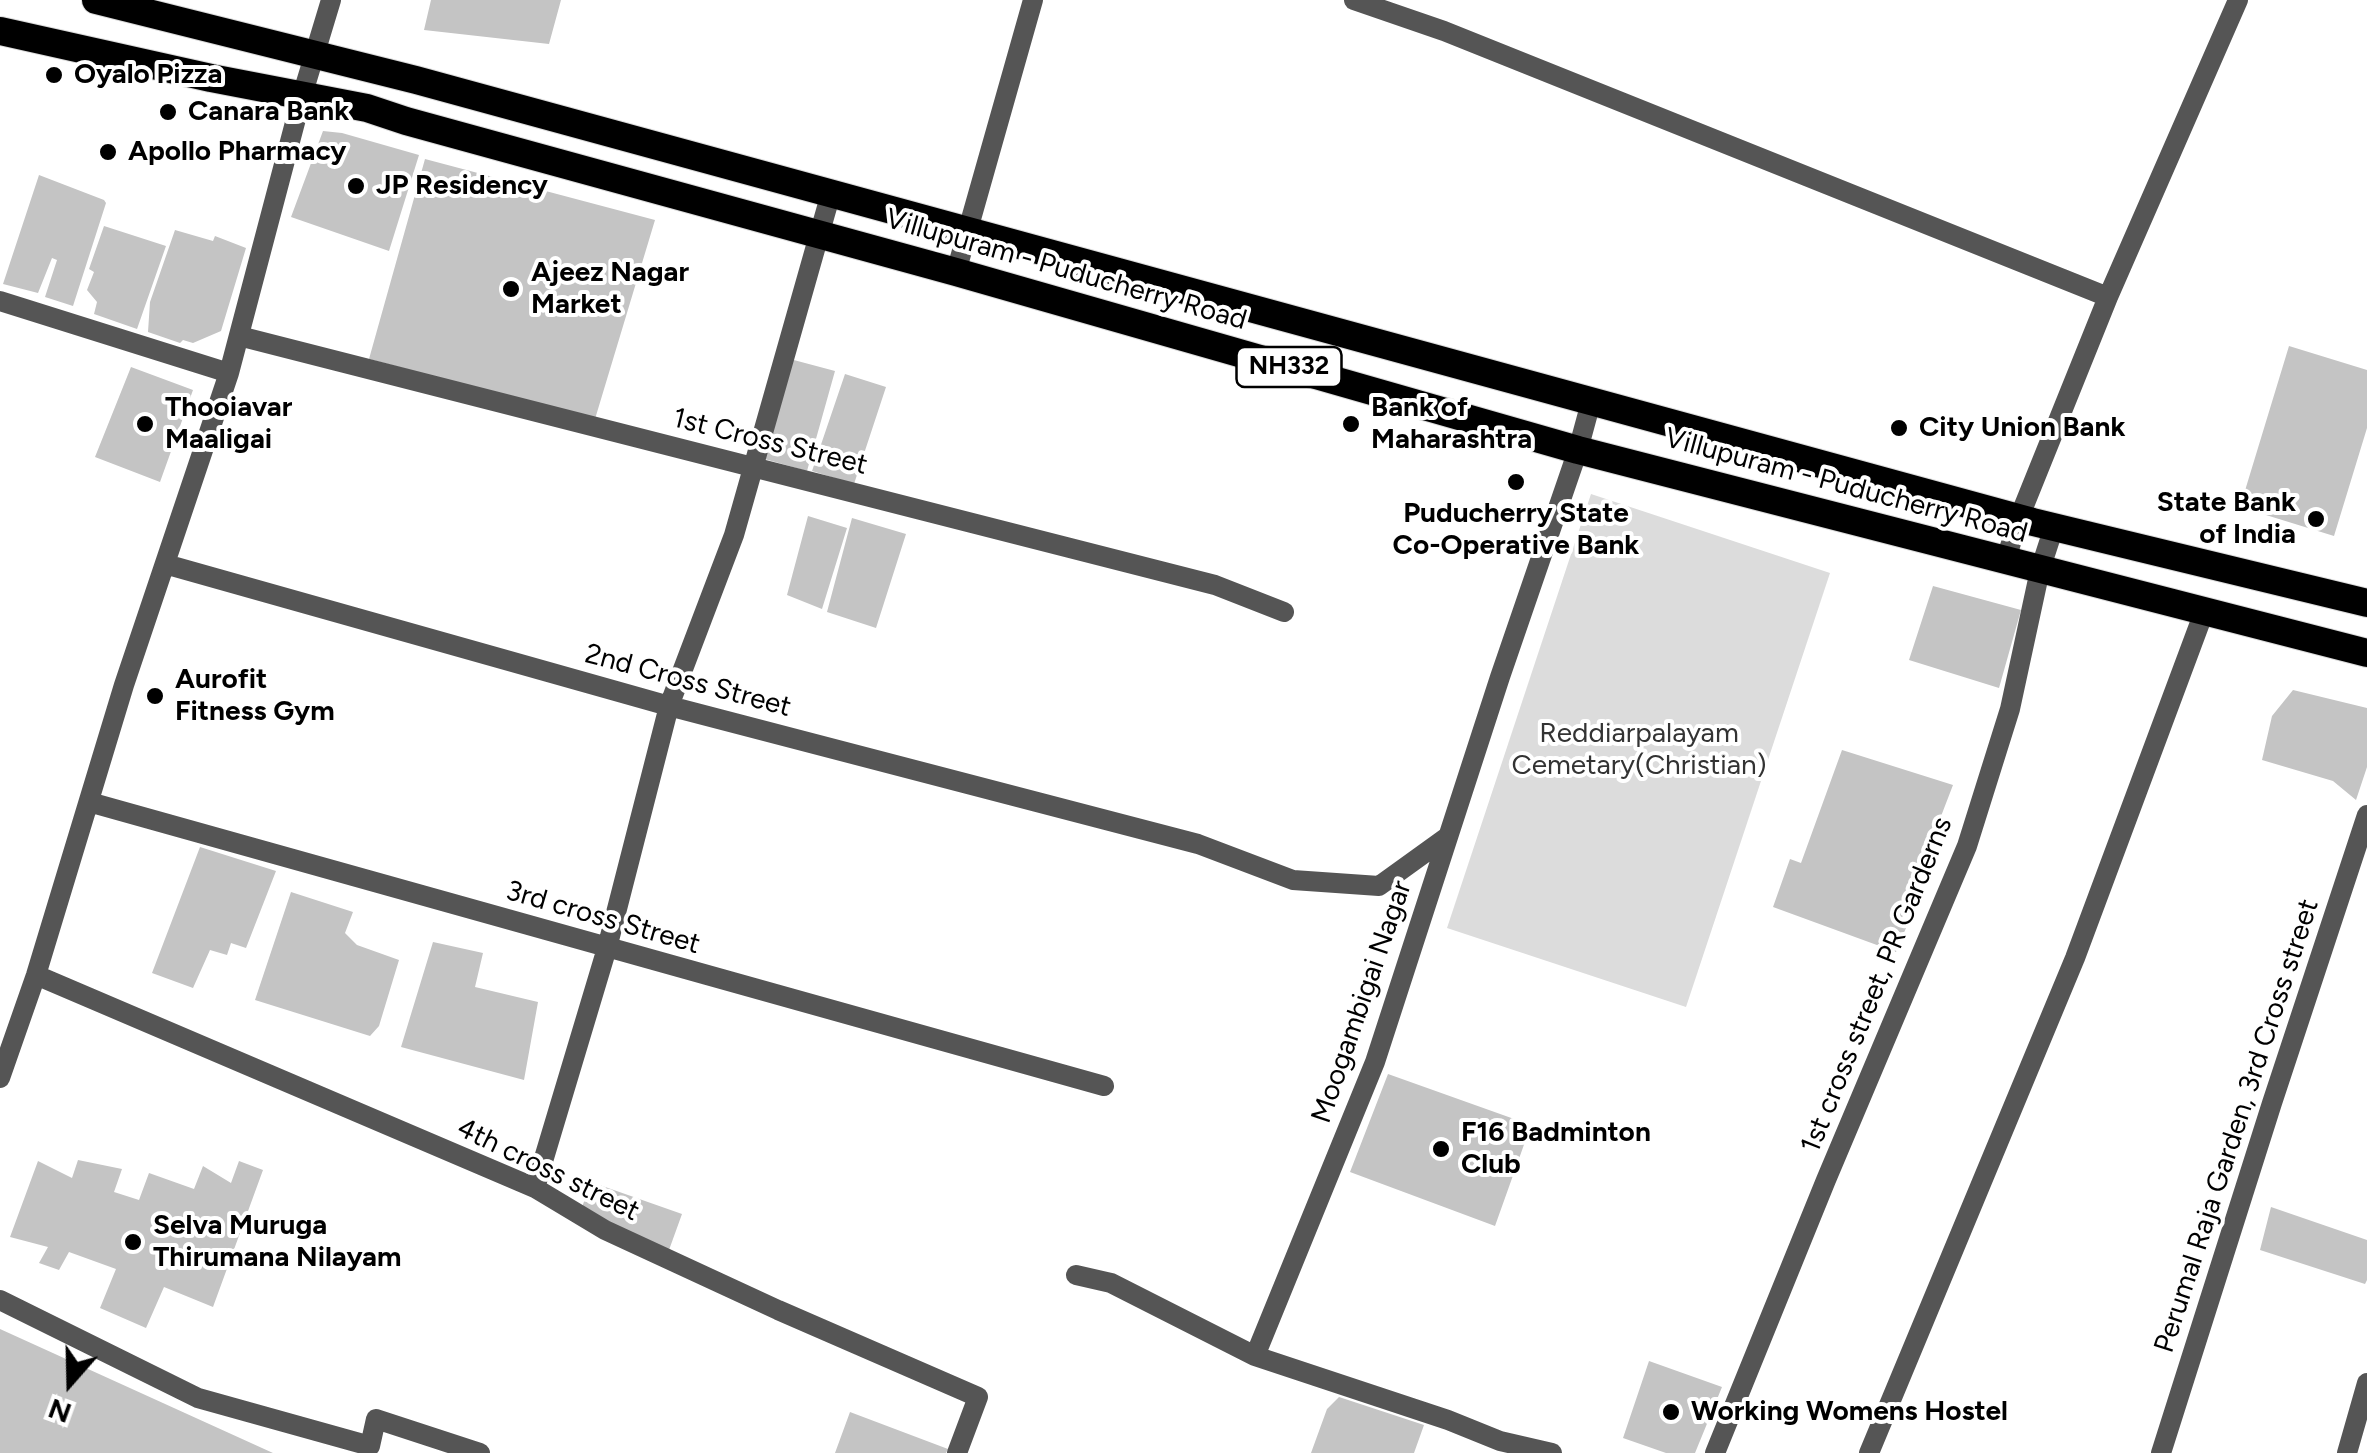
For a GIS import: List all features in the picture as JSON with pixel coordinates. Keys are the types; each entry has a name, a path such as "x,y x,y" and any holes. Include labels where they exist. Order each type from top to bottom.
{"highway":[{"name":"Villupuram - Puducherry Road","path":"96,0 316,54 2019,518 2367,603"},
{"name":"Villupuram - Puducherry Road","path":"0,31 367,108 1578,450 2367,654"},
{"path":"1110,316 1123,273"}],"street":[{"path":"0,1078 228,373 331,0"},
{"path":"956,272 1032,0"},
{"path":"1354,0 1444,31 2108,298"},
{"path":"2005,562 2108,298 2238,0"},
{"path":"535,1188 607,948 669,706 734,535 831,193"},
{"path":"0,300 228,373"},
{"name":"1st Cross Street","path":"239,336 1214,585 1284,612"},
{"name":"Moogambigai Nagar","path":"1255,1356 1374,1062 1591,402"},
{"name":"1st cross street, PR Garderns","path":"1715,1453 1967,846 2010,710 2040,570 2054,527"},
{"name":"2nd Cross Street","path":"165,564 669,706 1198,844 1293,880 1379,886 1446,838"},
{"path":"1869,1453 2076,958 2204,612"},
{"name":"3rd cross Street","path":"89,802 1104,1086"},
{"name":"Perumal Raja Garden, 3rd Cross street","path":"2161,1453 2367,816"},
{"name":"4th cross street","path":"36,975 535,1188 605,1230 978,1397 957,1453"},
{"path":"1076,1275 1112,1283 1255,1356 1448,1420 1498,1447 1552,1453"},
{"path":"0,1300 198,1398 370,1446 376,1418 480,1453"},
{"path":"2347,1453 2367,1383"}],"green space":[{"name":"Reddiarpalayam Cemetary(Christian)","path":"1591,494 1830,573 1686,1007 1447,928"}],"building":[{"path":"431,0 561,0 549,44 424,30"},
{"name":"JP Residency","path":"323,131 419,155 389,251 291,217"},
{"name":"Ajeez Nagar Market","path":"425,159 655,220 595,419 369,359"},
{"path":"39,175 106,203 73,306 45,297 57,260 52,258 38,293 3,284"},
{"path":"104,226 166,246 137,329 94,314 97,302 87,290 94,272 89,269"},
{"path":"175,230 213,241 215,236 246,248 221,331 193,343 180,343 148,332 150,302"},
{"path":"2289,346 2367,370 2367,428 2334,536 2240,507"},
{"path":"790,359 835,371 807,471 761,458"},
{"name":"Thooiavar Maaligai","path":"131,367 193,390 160,482 95,457"},
{"path":"845,374 886,387 854,484 812,471"},
{"path":"808,516 847,528 822,609 787,595"},
{"path":"852,518 906,534 876,628 827,612"},
{"path":"1933,586 2021,610 1999,688 1909,660"},
{"path":"2293,690 2367,708 2367,767 2356,800 2333,781 2262,760 2272,716"},
{"path":"1842,750 1953,785 1900,923 1906,928 1896,952 1773,907 1790,859 1801,863"},
{"path":"200,847 276,871 246,948 231,943 227,955 210,950 193,988 152,973"},
{"path":"291,892 353,912 345,933 357,945 399,960 379,1026 370,1036 255,1000"},
{"path":"433,942 483,953 475,987 538,1002 524,1080 401,1047"},
{"name":"F16 Badminton Club","path":"1388,1074 1531,1125 1495,1226 1350,1172"},
{"name":"Selva Muruga Thirumana Nilayam","path":"78,1160 122,1169 114,1192 139,1200 149,1173 194,1189 203,1166 231,1183 239,1161 263,1170 213,1307 164,1287 146,1328 100,1308 116,1269 69,1252 59,1270 39,1263 48,1247 10,1237 38,1161 72,1178"},
{"path":"591,1182 682,1214 669,1250 581,1210"},
{"path":"2271,1207 2367,1240 2365,1284 2260,1250"},
{"path":"0,1329 273,1453 0,1453"},
{"name":"Working Womens Hostel","path":"1649,1361 1722,1387 1695,1453 1666,1453 1623,1438"},
{"path":"1339,1397 1424,1425 1414,1453 1311,1453 1327,1409"},
{"path":"850,1412 948,1449 946,1453 835,1453"}],"place":[{"name":"Oyalo Pizza","path":"54,75"},
{"name":"Canara Bank","path":"168,112"},
{"name":"Apollo Pharmacy","path":"108,152"},
{"name":"JP Residency","path":"356,186"},
{"name":"Ajeez Nagar Market","path":"511,289"},
{"name":"Thooiavar Maaligai","path":"145,424"},
{"name":"Bank of Maharashtra","path":"1351,424"},
{"name":"City Union Bank","path":"1899,428"},
{"name":"Puducherry State Co-Operative Bank","path":"1516,482"},
{"name":"State Bank of India","path":"2316,519"},
{"name":"Aurofit Fitness Gym","path":"155,696"},
{"name":"F16 Badminton Club","path":"1441,1149"},
{"name":"Selva Muruga Thirumana Nilayam","path":"133,1242"},
{"name":"Working Womens Hostel","path":"1671,1412"}]}
